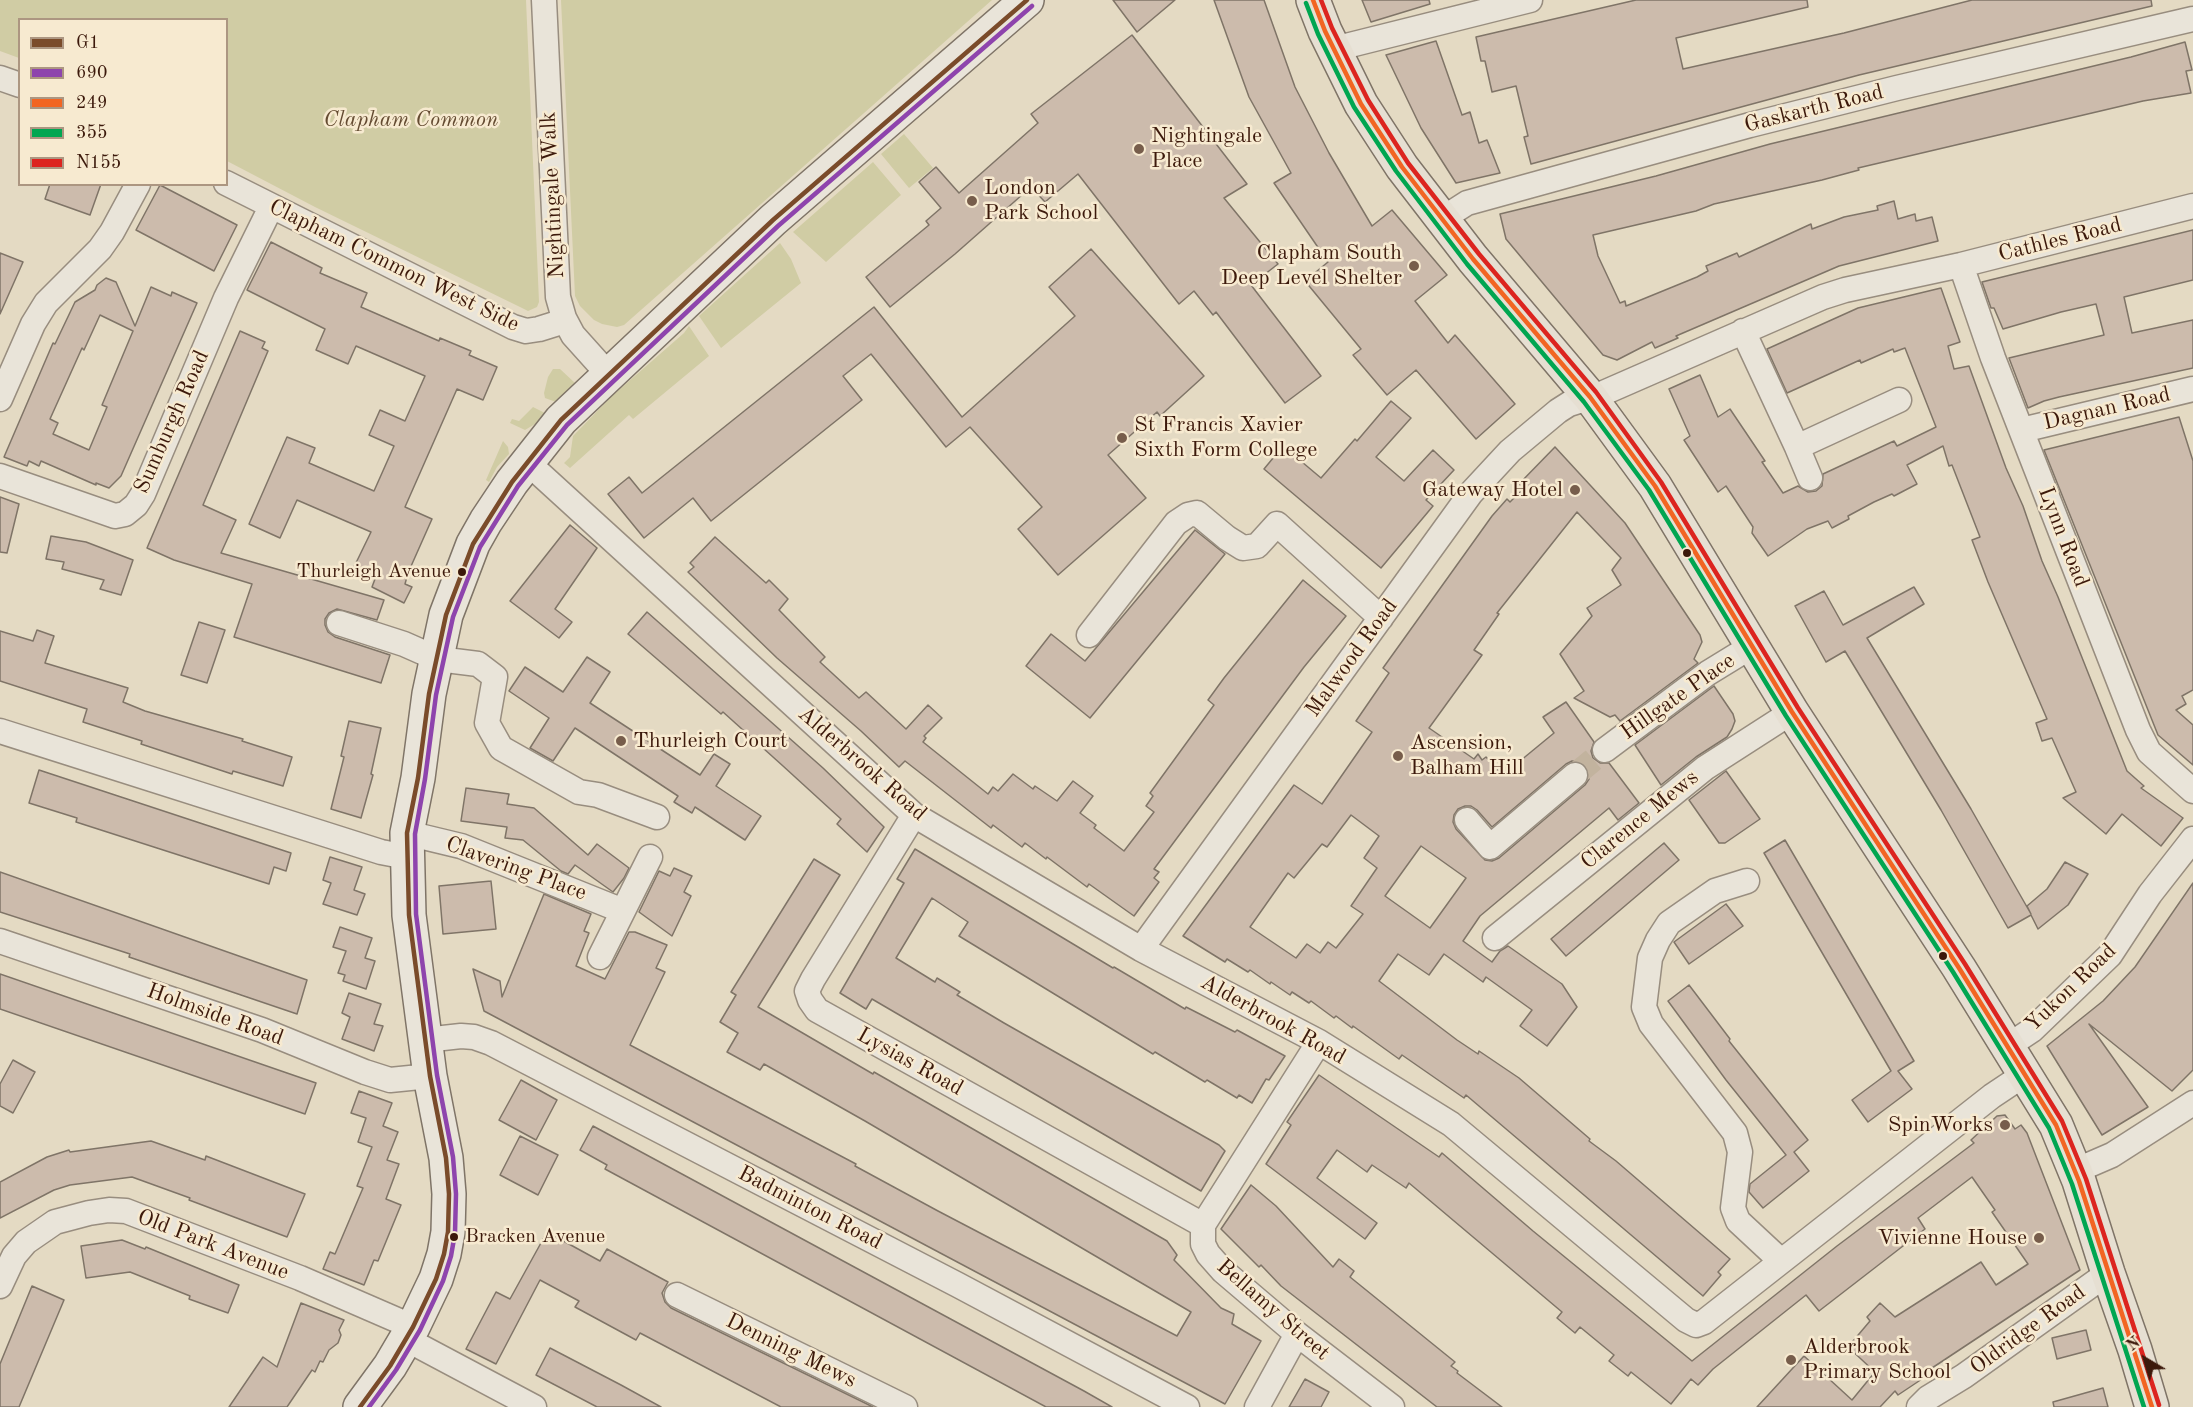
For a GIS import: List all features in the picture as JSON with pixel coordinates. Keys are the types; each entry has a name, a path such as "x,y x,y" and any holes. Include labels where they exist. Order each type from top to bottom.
{"highway":[{"path":"1313,0 1361,104 1379,133 1402,167 1473,259 1590,397 1668,505 1792,712 2008,1046 2056,1125 2075,1171 2152,1407"}],"main road":[{"path":"360,1407 390,1366 410,1333 436,1279 448,1232 449,1194 446,1158 430,1076 409,915 407,845 429,694 446,615 473,544 527,462 561,420 773,220 1027,0"}],"street":[{"name":"Nightingale Walk","path":"544,0 558,297 564,318 573,335 608,374"},
{"path":"1334,48 1530,0"},
{"name":"Gaskarth Road","path":"1442,219 1467,203 1750,125 2193,19"},
{"path":"0,78 18,84"},
{"name":"Clapham Common West Side","path":"228,184 513,327 526,331 538,329 555,324 564,318"},
{"path":"0,399 33,324 46,303 100,249 137,186"},
{"name":"Cathles Road","path":"1590,397 1823,297 1845,290 1960,265 2193,206"},
{"name":"Sumburgh Road","path":"0,476 115,516 124,514 136,505 143,494 226,298 271,207"},
{"name":"Lynn Road","path":"1960,265 1993,358 2106,651 2148,752 2193,791"},
{"path":"1743,331 1810,478"},
{"name":"Dagnan Road","path":"2022,430 2193,389"},
{"name":"Malwood Road","path":"1142,949 1471,493 1510,451 1569,404 1590,397"},
{"path":"1797,447 1899,400"},
{"name":"Alderbrook Road","path":"527,462 914,815 1142,949 1319,1042 1451,1124 1686,1320 1696,1325 1704,1322 1992,1096 2025,1074"},
{"path":"1089,635 1176,523 1188,515 1197,513 1243,548 1257,546 1277,524 1381,618"},
{"path":"339,623 404,644 438,659 478,664 495,677 487,723 501,748 579,792 598,795 657,817"},
{"name":"Hillgate Place","path":"1605,750 1708,673 1752,646"},
{"name":"Clarence Mews","path":"1495,938 1705,768 1792,712"},
{"path":"0,731 387,854 407,845"},
{"path":"1467,820 1490,847 1575,775"},
{"name":"Lysias Road","path":"914,815 807,991 817,1010 1203,1225"},
{"name":"Yukon Road","path":"2008,1046 2032,1030 2110,955 2150,894 2193,839"},
{"name":"Clavering Place","path":"407,845 461,846 623,911"},
{"path":"600,957 650,857"},
{"path":"1747,881 1715,891 1670,923 1658,940 1650,958 1644,1007 1651,1024 1735,1133 1740,1152 1732,1208 1738,1221 1781,1261"},
{"name":"Holmside Road","path":"0,941 262,1030 390,1080 430,1076"},
{"name":"Badminton Road","path":"426,1042 461,1036 474,1037 492,1043 958,1285 1187,1407"},
{"path":"1203,1225 1319,1042"},
{"path":"2075,1171 2112,1155 2190,1113"},
{"name":"Old Park Avenue","path":"0,1286 14,1256 26,1242 55,1222 89,1213 109,1210 126,1211 300,1278 410,1333"},
{"name":"Bellamy Street","path":"1203,1225 1203,1244 1222,1271 1297,1334 1392,1407"},
{"name":"Oldridge Road","path":"1919,1407 1928,1398 1965,1376 2108,1273"},
{"name":"Denning Mews","path":"677,1295 904,1407"},
{"path":"410,1333 534,1407"},
{"path":"1257,1407 1297,1334"}],"green space":[{"name":"Clapham Common","path":"0,0 526,0 539,302 537,307 528,311 315,207 228,162 228,18 18,18 18,58 0,51"},
{"name":"Clapham Common","path":"561,0 992,0 624,325 617,327 594,320 580,306 575,296"},
{"path":"904,134 933,168 909,188 881,154"},
{"path":"873,162 901,195 826,262 793,232"},
{"path":"780,243 791,259 801,283 721,348 699,316"},
{"path":"689,326 709,356 633,419 629,415 570,468 564,463 570,457 573,436 612,396 684,333"},
{"path":"553,369 560,369 575,383 556,402 545,398 544,393 548,377"},
{"path":"533,407 545,413 535,424 525,430 510,423 512,419 519,421"},
{"path":"503,441 508,447 509,454 497,467 489,482 486,480"}],"building":[{"path":"1113,0 1175,0 1137,32"},
{"path":"1214,0 1264,0 1295,87 1329,153 1372,226 1392,210 1447,275 1415,301 1448,343 1455,335 1515,404 1476,439 1416,370 1387,395 1353,355 1361,349 1305,281 1328,262 1274,183 1291,173 1249,97"},
{"path":"1362,0 1429,0 1430,4 1371,22"},
{"path":"1636,0 1807,0 1808,7 1676,38 1683,69 1844,33 1972,0 2151,0 2152,6 1859,75 1531,164 1524,137 1528,136 1516,86 1492,92 1485,61 1481,61 1476,37"},
{"name":"Nightingale Place","path":"1132,35 1247,184 1224,198 1278,264 1251,285 1321,376 1285,403 1216,312 1213,315 1194,291 1179,304 1078,174 1045,202 1031,187 890,307 866,277 929,225 926,221 941,208 919,182 936,167 959,193 1038,123 1031,114"},
{"path":"1436,41 1462,115 1470,112 1479,143 1487,140 1500,173 1456,183 1421,128 1386,55"},
{"path":"2185,42 2192,70 2186,71 2191,93 2143,101 1858,168 1859,170 1822,180 1714,204 1696,211 1593,235 1598,256 1620,303 1625,301 1626,306 1697,277 1708,271 1706,266 1737,253 1739,257 1811,224 1812,229 1844,217 1878,210 1877,206 1894,201 1898,219 1915,214 1916,221 1932,217 1938,241 1839,266 1676,336 1678,338 1655,348 1652,342 1617,360 1603,355 1506,239 1500,214 1656,176 1770,144"},
{"path":"49,186 100,186 90,215 45,199"},
{"path":"159,186 237,225 214,271 136,230"},
{"path":"2193,230 2193,280 2124,297 2132,333 2193,320 2193,368 2059,397 2028,408 2009,358 2104,335 2096,304 2003,329 1994,308 1991,308 1982,282"},
{"path":"271,242 322,268 320,273 367,293 361,307 439,341 440,338 471,351 469,355 497,367 483,400 457,389 405,507 432,519 408,573 405,584 412,587 404,603 372,587 375,579 353,569 371,532 297,500 280,538 249,524 287,437 315,448 309,463 374,491 394,446 369,435 380,410 405,421 425,376 356,346 348,364 316,350 325,329 247,290"},
{"path":"1091,249 1204,376 1160,416 1157,412 1108,455 1146,498 1058,575 1018,529 1042,507 970,427 946,447 871,354 843,376 862,400 711,521 693,498 644,538 608,494 629,477 642,493 874,307 962,417 1075,316 1049,287"},
{"path":"0,253 23,262 0,314"},
{"path":"106,278 116,282 135,326 151,287 171,296 172,292 197,303 121,476 109,488 96,483 96,485 41,461 39,466 29,461 27,466 4,457 53,343 55,344 75,302 95,290 97,285","holes":["100,315 133,331 102,405 107,407 89,450 53,434 58,423 50,419 82,348 84,350"]},
{"path":"1941,288 1960,342 1948,346 1954,369 1969,366 2042,561 2127,771 2144,786 2141,788 2183,818 2161,846 2122,814 2106,834 2063,798 2076,792 2052,738 2042,741 2036,723 2047,719 1972,540 1980,537 1952,465 1949,466 1943,446 1907,465 1917,484 1894,496 1892,494 1874,502 1832,528 1828,521 1807,529 1768,556 1752,533 1753,527 1726,486 1718,492 1684,440 1690,436 1669,389 1700,375 1718,417 1730,409 1765,461 1762,462 1783,493 1798,486 1808,492 1816,491 1822,486 1823,474 1894,441 1897,446 1936,427 1905,348 1894,352 1893,349 1861,363 1860,360 1787,393 1767,349 1858,308"},
{"path":"240,331 265,342 262,348 268,351 203,505 236,520 221,553 384,600 377,620 337,609 329,613 325,619 328,632 335,637 390,655 381,683 234,637 252,584 174,560 147,548"},
{"path":"1391,401 1411,418 1376,457 1404,481 1433,450 1454,470 1426,500 1433,506 1381,568 1264,469 1283,446 1321,478"},
{"path":"2179,417 2193,461 2193,690 2182,696 2186,704 2176,710 2193,725 2193,765 2158,735 2044,450"},
{"path":"1555,447 1625,523 1700,635 1702,642 1694,659 1698,663 1620,721 1615,715 1610,717 1574,698 1584,691 1560,654 1592,616 1587,608 1621,585 1612,570 1621,558 1577,512 1497,613 1499,614 1474,650 1482,655 1429,728 1474,759 1478,754 1482,760 1486,757 1503,775 1554,733 1543,717 1566,702 1594,742 1591,751 1593,758 1600,763 1609,763 1639,803 1618,820 1609,808 1480,916 1463,941 1492,962 1500,951 1508,946 1562,984 1577,1007 1547,1046 1520,1026 1532,1010 1486,977 1483,982 1444,954 1429,975 1398,954 1379,981 1457,1040 1478,1054 1479,1051 1519,1078 1590,1139 1589,1141 1616,1161 1730,1259 1718,1272 1721,1275 1703,1296 1466,1095 1464,1098 1402,1055 1399,1059 1353,1026 1352,1028 1336,1016 1334,1018 1311,1001 1309,1003 1292,992 1290,995 1250,970 1248,972 1227,959 1225,962 1183,936 1294,785 1322,804 1372,732 1356,721 1389,673 1383,668 1492,516 1507,499 1510,502 1521,491 1517,486","holes":["1572,761 1586,766 1589,779 1585,785 1499,858 1492,861 1485,860 1456,829 1453,822 1454,815 1458,809 1465,806 1471,806 1477,810 1492,827","1351,815 1379,836 1364,858 1377,868 1351,906 1363,914 1336,948 1328,942 1320,953 1307,944 1296,958 1250,927 1288,873 1294,878 1322,844 1327,847","1421,846 1466,878 1430,928 1385,896"]},
{"path":"0,497 19,504 7,553 0,552"},
{"path":"570,525 597,548 555,609 572,622 559,638 510,601"},
{"path":"1195,530 1225,554 1090,718 1026,666 1051,634 1085,661"},
{"path":"51,536 86,542 133,560 121,595 100,589 104,580 62,569 64,562 46,559"},
{"path":"715,537 766,583 769,580 788,599 779,610 825,657 820,662 859,698 866,692 906,729 928,705 942,718 924,736 926,738 923,742 988,794 993,787 998,791 1013,774 1033,789 1035,786 1057,801 1073,781 1093,796 1080,813 1096,825 1094,828 1124,851 1154,812 1146,806 1153,796 1150,793 1214,705 1208,700 1303,580 1346,616 1304,667 1154,869 1159,872 1154,878 1159,882 1134,916 1089,884 1087,887 1025,843 1022,847 993,825 991,828 905,761 899,767 777,658 688,572 694,567 690,563"},
{"path":"1914,587 1924,604 1867,638 1971,809 2031,914 2027,906 2047,889 2065,862 2088,874 2068,905 2038,929 2031,915 2008,928 1941,810 1845,651 1826,662 1795,606 1824,591 1843,625"},
{"path":"647,612 823,768 884,827 867,852 837,824 841,819 783,766 723,712 721,714 628,634"},
{"path":"199,622 225,630 207,683 181,675"},
{"path":"37,630 54,636 45,663 128,688 123,702 145,711 243,739 242,741 292,757 283,786 233,771 232,774 141,744 142,741 83,722 87,709 0,681 0,631 33,641"},
{"name":"Thurleigh Court","path":"587,657 610,672 590,703 700,775 714,754 730,764 716,786 761,816 745,840 695,807 692,813 674,802 678,796 575,728 553,761 530,748 549,718 509,691 525,667 563,692"},
{"path":"1714,686 1733,714 1735,721 1732,729 1727,737 1696,757 1661,785 1635,745"},
{"path":"349,721 381,728 371,774 373,775 361,818 331,809 344,757 341,756"},
{"path":"39,770 291,853 286,871 274,867 269,884 76,822 77,818 29,803"},
{"path":"1726,771 1760,819 1725,843 1719,843 1689,800"},
{"path":"466,788 509,794 507,804 534,808 588,855 597,844 629,868 624,878 613,892 575,865 568,874 561,871 523,840 505,838 507,827 461,821"},
{"path":"1785,840 1914,1061 1898,1071 1912,1089 1868,1122 1852,1100 1891,1071 1764,853"},
{"path":"1664,843 1679,860 1566,956 1551,939"},
{"path":"915,849 1185,1009 1186,1007 1235,1032 1237,1030 1285,1056 1269,1080 1266,1079 1252,1103 1239,1095 1237,1098 1155,1052 1153,1054 959,936 968,922 932,898 896,958 935,982 937,978 960,992 957,995 1004,1023 1219,1145 1225,1151 1201,1191 872,999 866,1009 840,993 904,883 897,879"},
{"path":"330,857 362,867 354,890 365,894 357,915 323,904 331,883 323,880"},
{"path":"814,859 840,875 758,1007 1167,1241 1177,1255 1174,1260 1221,1308 1234,1314 1232,1324 1261,1341 1225,1404 484,1011 473,969 500,981 502,997 544,894 591,914 584,931 589,933 576,966 605,979 629,932 635,932 667,945 656,968 665,972 630,1045 856,1164 855,1166 938,1211 1177,1336 1191,1312 764,1064 760,1070 727,1052 738,1033 720,1022 736,995 731,992"},
{"path":"674,868 692,876 684,892 691,896 672,936 639,912 659,871 670,876"},
{"path":"0,872 307,980 297,1014 129,957 130,954 0,912"},
{"path":"491,881 496,929 443,934 439,886"},
{"path":"2193,883 2193,1070 2172,1091 2089,1024 2148,1107 2102,1135 2047,1046 2103,1001 2135,967"},
{"path":"1726,904 1743,926 1689,964 1674,942"},
{"path":"340,927 372,938 365,958 375,961 366,989 343,981 345,975 338,973 346,951 333,947"},
{"path":"0,974 316,1083 305,1114 0,1009"},
{"path":"1689,985 1730,1039 1729,1041 1808,1140 1794,1152 1809,1171 1763,1208 1749,1192 1750,1184 1786,1155 1726,1080 1668,1001"},
{"path":"349,993 381,1004 374,1024 383,1026 374,1051 342,1039 350,1017 342,1013"},
{"path":"13,1060 35,1072 13,1113 0,1106 0,1084"},
{"path":"1319,1075 1439,1157 1442,1153 1692,1361 1837,1246 1974,1143 1971,1140 1997,1116 2005,1115 2015,1129 2021,1125 2027,1133 2080,1270 1926,1372 1928,1375 1898,1395 1895,1391 1880,1407 1757,1407 1804,1356 1852,1400 1875,1372 1848,1347 1870,1321 1867,1317 1880,1303 1895,1317 1981,1262 1996,1285 2028,1264 1992,1212 1995,1210 1972,1177 1918,1218 1925,1229 1819,1311 1806,1295 1713,1369 1698,1385 1691,1379 1671,1404 1631,1372 1628,1376 1609,1361 1614,1355 1580,1327 1575,1333 1557,1318 1562,1312 1409,1183 1406,1188 1372,1165 1367,1172 1337,1150 1317,1178 1377,1223 1365,1239 1266,1164 1291,1125 1287,1122"},
{"path":"521,1080 557,1100 536,1140 499,1120"},
{"path":"359,1091 392,1103 383,1126 398,1132 387,1160 399,1164 386,1199 401,1205 378,1261 374,1260 364,1285 323,1269 330,1252 335,1254 363,1188 357,1186 372,1147 358,1142 366,1118 351,1113"},
{"path":"593,1126 1112,1407 1046,1407 605,1169 607,1165 580,1150"},
{"path":"520,1136 558,1155 538,1195 500,1175"},
{"path":"151,1141 205,1160 206,1156 305,1194 287,1237 132,1177 70,1185 54,1190 0,1218 0,1182 47,1157 69,1150 70,1152"},
{"path":"1251,1185 1276,1206 1333,1267 1339,1259 1354,1271 1350,1277 1455,1362 1451,1366 1458,1371 1457,1373 1502,1407 1437,1407 1281,1286 1261,1265 1259,1267 1221,1229"},
{"path":"547,1232 600,1261 607,1249 668,1282 662,1293 665,1302 671,1308 873,1407 781,1407 640,1333 636,1340 575,1307 579,1301 540,1280 496,1364 466,1349 496,1292 510,1299"},
{"path":"122,1240 145,1249 146,1247 239,1285 228,1313 189,1299 190,1296 130,1272 86,1278 81,1246"},
{"path":"32,1286 64,1300 19,1407 0,1407 0,1364"},
{"path":"301,1303 344,1320 339,1330 341,1335 338,1343 329,1350 323,1362 320,1361 315,1372 312,1370 287,1407 229,1407 263,1357 277,1367"},
{"path":"2086,1330 2091,1350 2057,1359 2052,1338"},
{"path":"550,1348 661,1407 597,1407 536,1375"},
{"path":"1305,1379 1329,1392 1321,1407 1289,1407"},
{"path":"2103,1388 2108,1407 2054,1407 2053,1402"}],"tunnel":[{"path":"1575,775 1605,750"}],"transit line":[{"name":"G1","path":"360,1407 390,1366 413,1327 436,1279 448,1232 449,1194 446,1158 430,1076 409,915 407,833 418,778 429,694 446,615 473,544 512,482 561,420 773,220 1027,0"},
{"name":"249","path":"1313,0 1325,31 1361,104 1402,167 1473,259 1590,397 1655,486 1792,712 1959,968 2056,1125 2079,1181 2152,1407"},
{"name":"N155","path":"1321,0 1332,28 1368,100 1408,163 1479,254 1596,392 1661,482 1798,708 1965,964 2062,1121 2086,1179 2159,1405"},
{"name":"355","path":"1306,3 1318,34 1354,107 1396,171 1467,264 1584,402 1649,490 1786,716 1953,972 2049,1128 2072,1184 2144,1407"},
{"name":"690","path":"369,1407 396,1370 420,1330 443,1281 455,1233 456,1194 453,1157 437,1075 416,914 415,834 436,695 453,617 480,547 518,486 567,425 778,226 1032,6"}],"place":[{"name":"Nightingale Place","path":"1139,149"},
{"name":"London Park School","path":"972,201"},
{"name":"Clapham South Deep Level Shelter","path":"1414,266"},
{"name":"St Francis Xavier Sixth Form College","path":"1122,438"},
{"name":"Gateway Hotel","path":"1575,490"},
{"name":"Thurleigh Avenue","path":"462,572"},
{"name":"Thurleigh Court","path":"621,741"},
{"name":"Ascension, Balham Hill","path":"1398,756"},
{"name":"SpinWorks","path":"2005,1125"},
{"name":"Bracken Avenue","path":"454,1237"},
{"name":"Vivienne House","path":"2039,1238"},
{"name":"Alderbrook Primary School","path":"1791,1360"}]}
